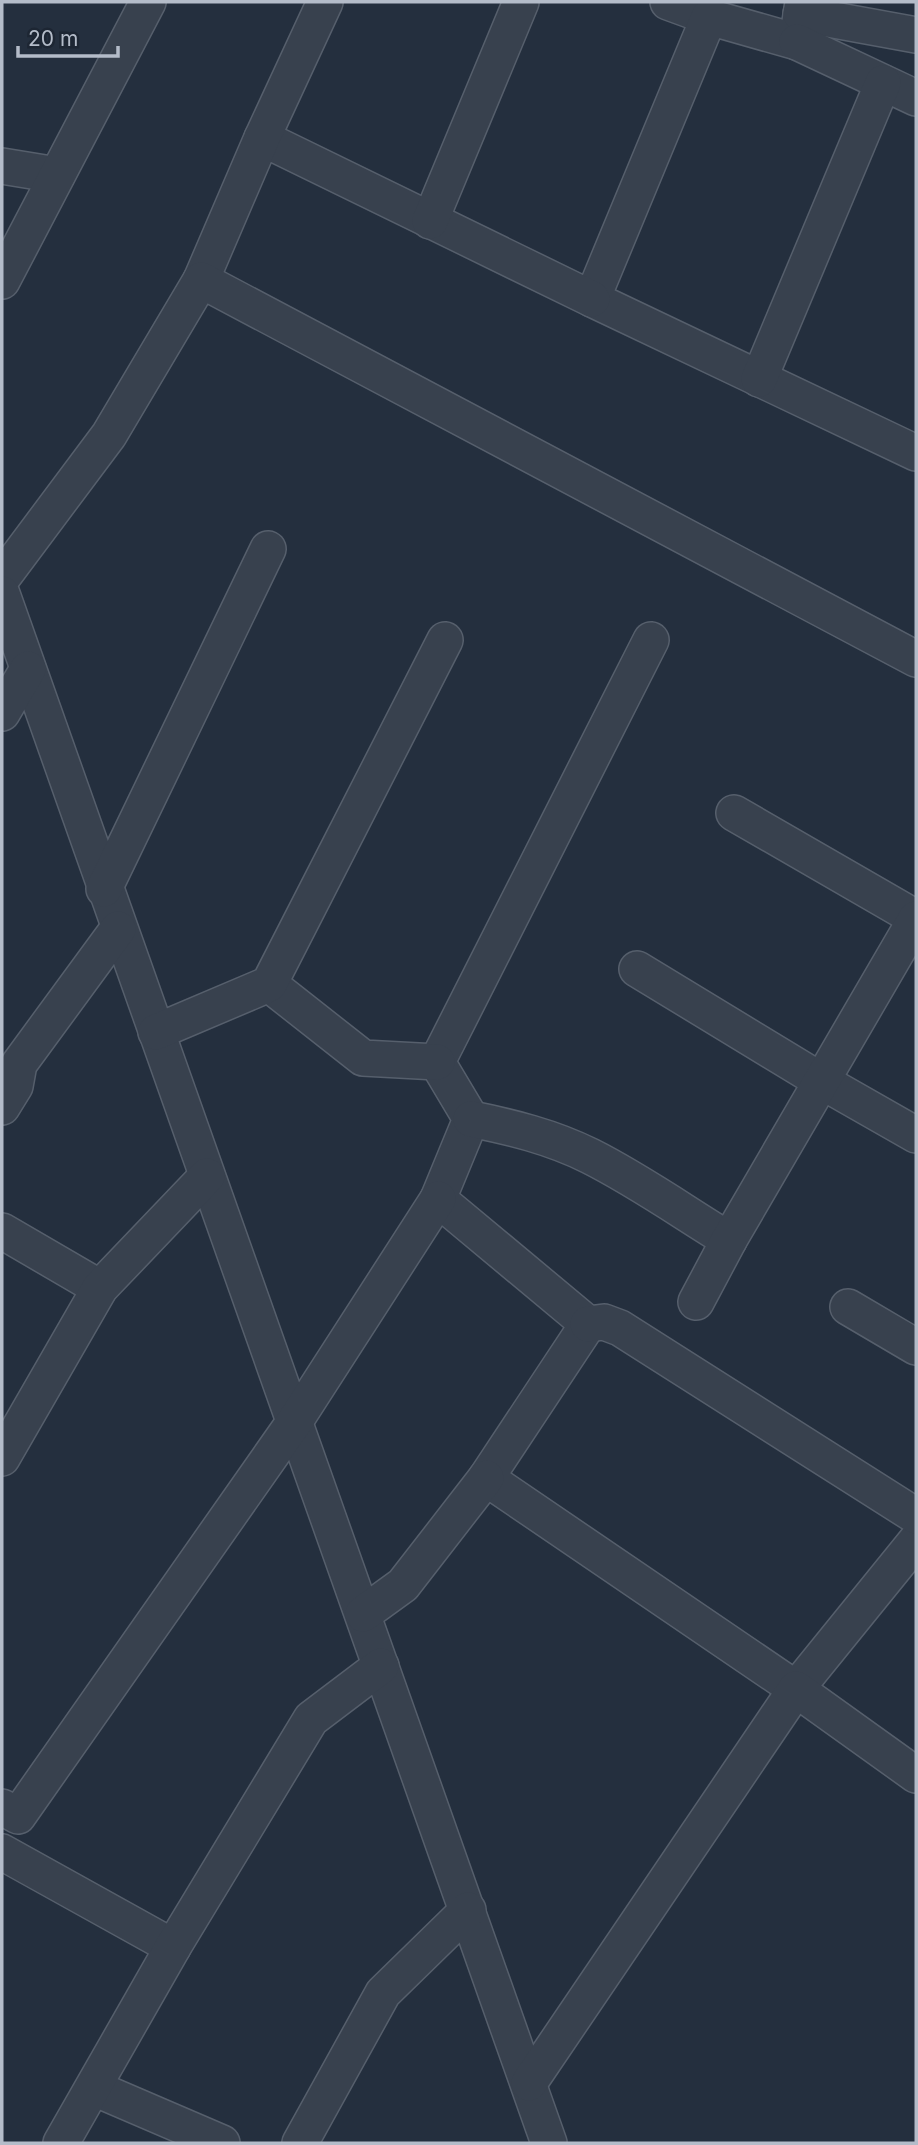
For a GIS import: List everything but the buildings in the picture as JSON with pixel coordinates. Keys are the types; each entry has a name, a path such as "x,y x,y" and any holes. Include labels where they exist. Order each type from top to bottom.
{"street":[{"path":"2,281 148,2"},
{"path":"2,578 109,435 201,280 262,138 325,2"},
{"path":"430,221 520,2"},
{"path":"668,2 709,17 801,19 916,35"},
{"path":"592,299 709,17"},
{"path":"801,19 883,83 916,98"},
{"path":"759,379 883,83"},
{"path":"262,138 916,453"},
{"path":"2,166 57,175"},
{"path":"201,280 916,659"},
{"path":"104,889 268,549"},
{"path":"2,594 118,929 549,2143"},
{"path":"156,1032 269,984 445,640"},
{"path":"437,1062 652,640"},
{"path":"2,713 28,669"},
{"path":"696,1302 729,1240 916,919 734,813"},
{"path":"2,1107 15,1086 19,1064 118,929"},
{"path":"637,969 916,1135"},
{"path":"269,984 362,1058 437,1062"},
{"path":"437,1062 471,1119 548,1138 589,1156 729,1240"},
{"path":"7,1823 295,1422 438,1199 471,1119"},
{"path":"2,1458 100,1288 207,1176"},
{"path":"438,1199 588,1324 604,1322 620,1328 916,1517"},
{"path":"2,1231 100,1288"},
{"path":"848,1307 916,1347"},
{"path":"363,1614 403,1585 486,1478 588,1324"},
{"path":"486,1478 796,1689 916,1775"},
{"path":"529,2083 796,1689 916,1541"},
{"path":"61,2143 173,1947 311,1719 381,1666"},
{"path":"2,1852 173,1947"},
{"path":"300,2143 383,1993 468,1910"},
{"path":"94,2088 222,2143"}]}
